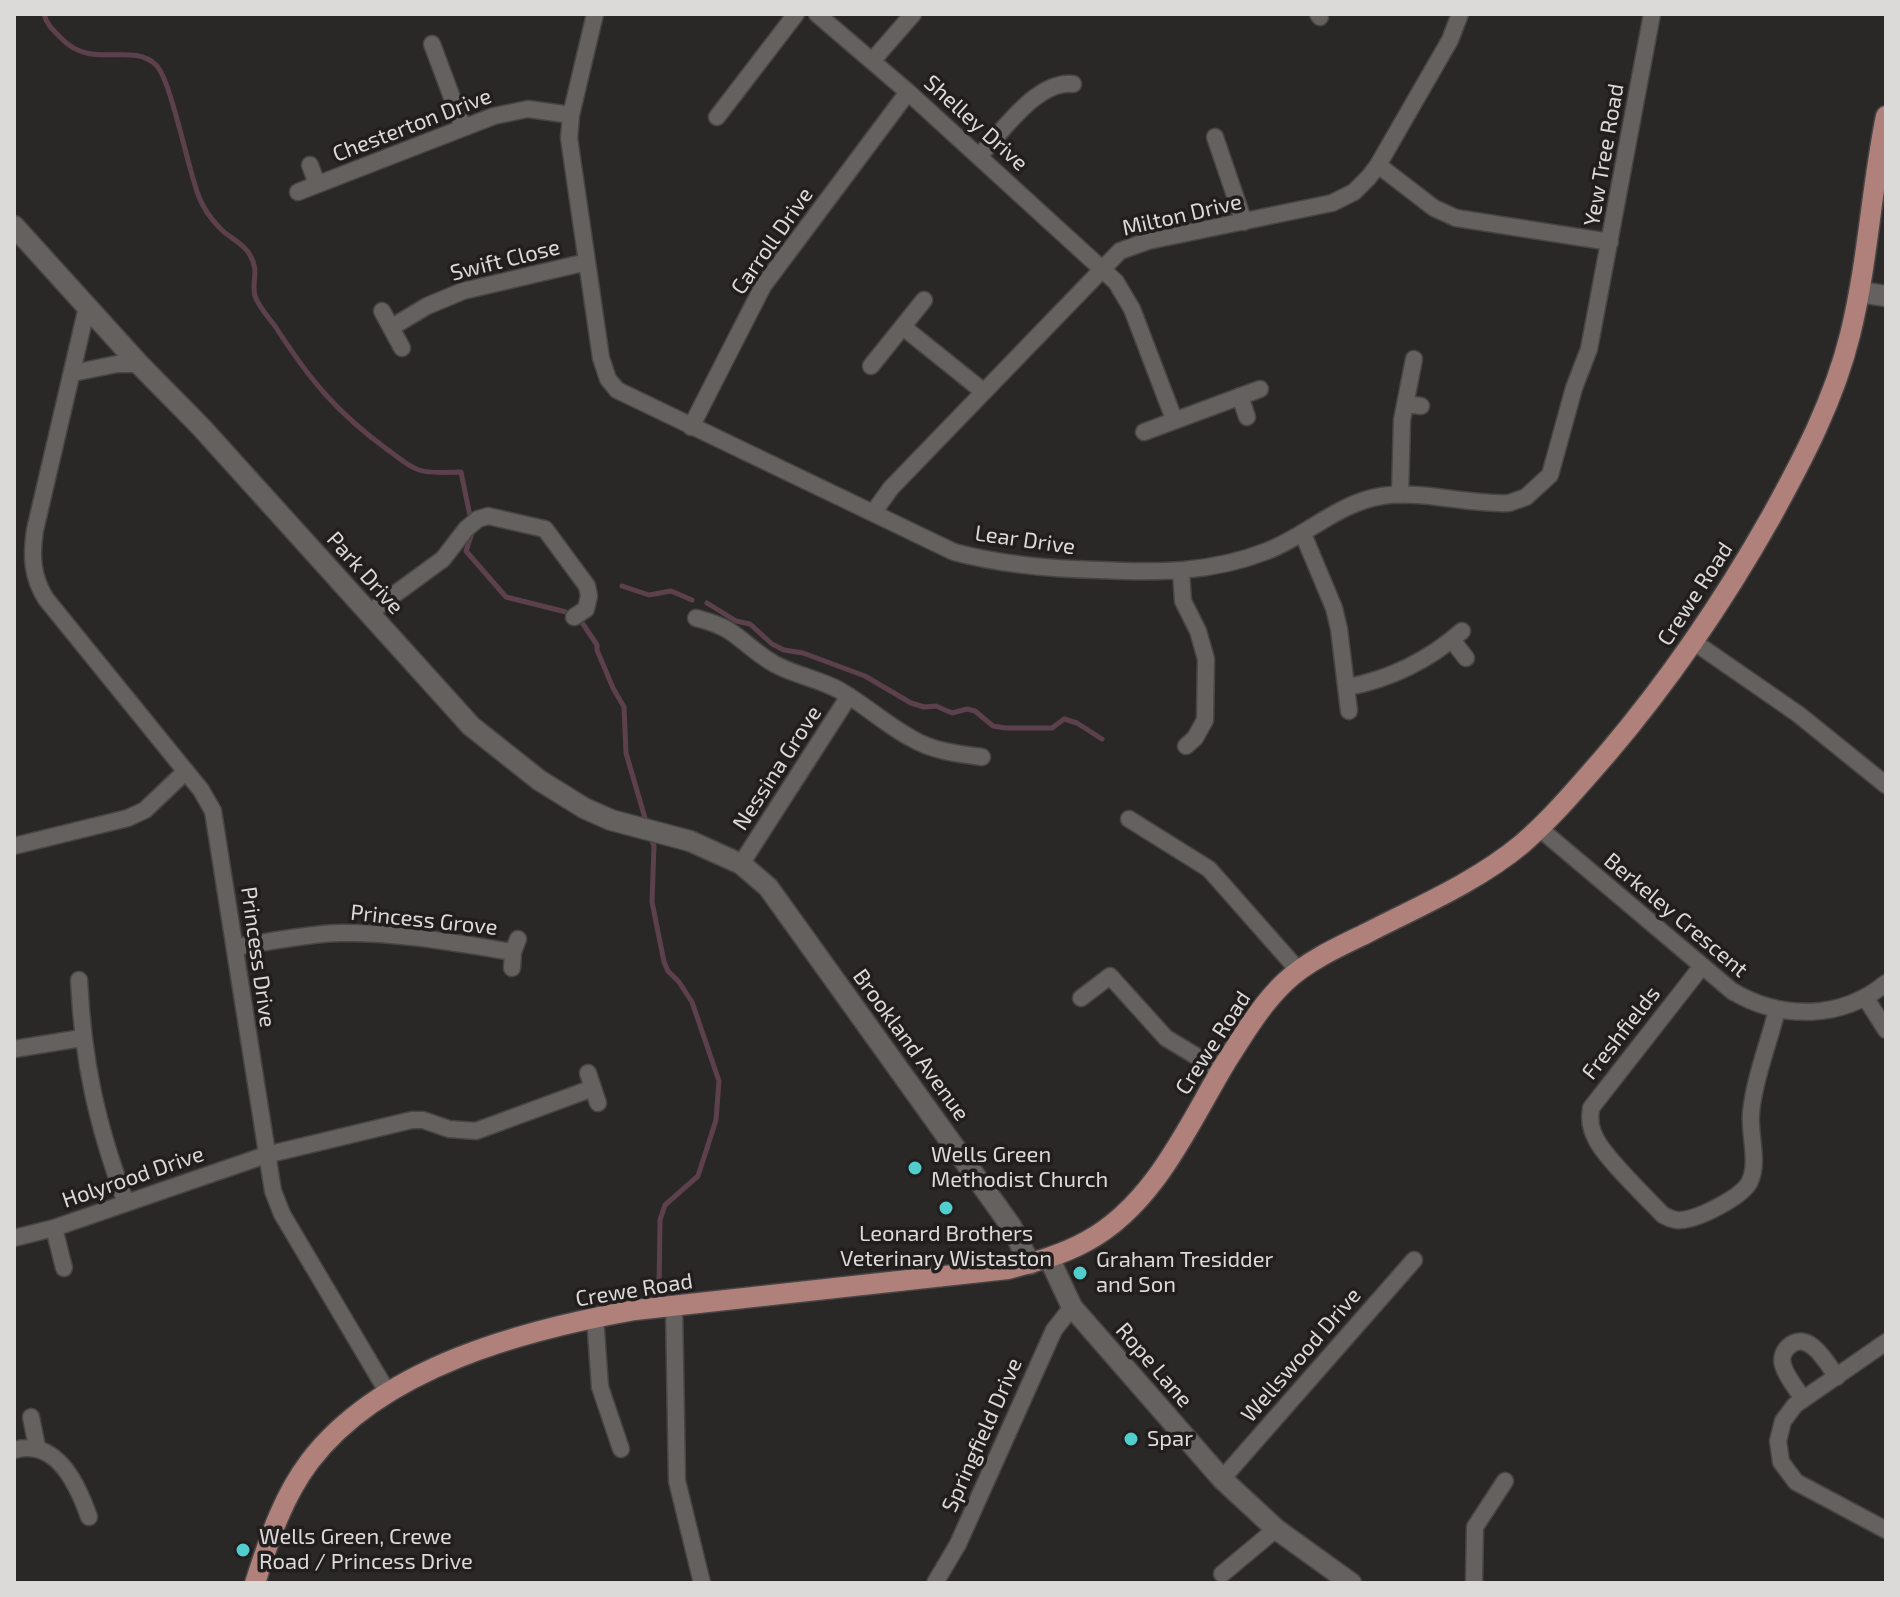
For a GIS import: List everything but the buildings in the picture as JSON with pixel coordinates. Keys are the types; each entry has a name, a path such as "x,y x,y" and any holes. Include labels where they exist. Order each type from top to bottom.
{"main road":[{"name":"Crewe Road","path":"255,1583 282,1506 310,1461 351,1418 412,1379 477,1352 595,1317 960,1276 1039,1261 1098,1234 1147,1190 1167,1163 1261,1008 1287,980 1330,952 1477,876 1539,828 1614,745 1694,642 1747,559 1798,468 1835,382 1850,336 1859,292 1886,116"}],"street":[{"name":"Lear Drive","path":"595,14 571,115 569,138 601,358 608,379 623,394 691,427 938,545 987,561 1040,568 1181,572 1223,566 1249,558 1303,534 1339,512 1385,495 1509,503 1526,497 1546,481 1554,464 1574,388 1589,349 1598,304"},
{"path":"717,117 796,14"},
{"name":"Shelley Drive","path":"817,14 873,60 1116,282 1132,309 1174,419"},
{"path":"873,60 913,14"},
{"name":"Milton Drive","path":"873,513 891,488 1120,251 1136,244 1332,203 1354,192 1378,165 1450,40 1460,14"},
{"name":"Yew Tree Road","path":"1598,304 1652,14"},
{"path":"432,43 463,127"},
{"path":"979,156 1035,97 1056,85 1073,84"},
{"name":"Carroll Drive","path":"691,427 763,286 908,92"},
{"name":"Chesterton Drive","path":"298,192 494,116 528,109 571,115"},
{"path":"1214,137 1244,222"},
{"name":"Chesterton Drive","path":"310,165 317,184"},
{"path":"1378,165 1434,208 1456,218 1610,242"},
{"name":"Park Drive","path":"14,226 139,364 201,427 471,726 539,780 584,808 611,820 665,833 741,864"},
{"name":"Swift Close","path":"392,327 427,306 463,291 587,262"},
{"path":"1859,292 1886,296"},
{"path":"871,366 924,300"},
{"path":"14,561 32,556 35,530 87,307"},
{"path":"382,311 402,348"},
{"path":"903,327 984,392"},
{"path":"1400,495 1413,405 1414,359"},
{"path":"73,373 106,365 139,364"},
{"path":"1144,432 1260,389"},
{"path":"1240,396 1247,417"},
{"path":"369,613 443,559 472,524 488,516 545,529 587,586 589,596 586,609 574,617"},
{"path":"1303,534 1334,608 1348,687 1349,711"},
{"name":"Princess Drive","path":"32,556 36,578 46,599 208,800 216,822 273,1191 282,1214 388,1393"},
{"path":"1181,572 1183,601 1198,631 1206,659 1205,720 1195,744"},
{"name":"Nessina Grove","path":"696,618 734,631 778,666 820,681 849,696 912,739 958,755 982,757"},
{"path":"1348,687 1387,678 1457,635 1466,658"},
{"path":"1694,642 1798,714 1886,785"},
{"name":"Nessina Grove","path":"741,864 849,696"},
{"path":"14,846 128,818 145,810 186,771"},
{"path":"1129,819 1209,869 1299,971"},
{"name":"Berkeley Crescent","path":"1539,828 1732,991 1753,1003 1793,1013 1818,1012 1865,997 1886,983"},
{"name":"Brookland Avenue","path":"741,864 768,887 1039,1261"},
{"name":"Princess Grove","path":"235,947 324,934 372,934 423,938 514,953"},
{"name":"Freshfields","path":"1702,966 1591,1108 1592,1131 1600,1146 1663,1215 1685,1219 1731,1200 1751,1180 1751,1107 1777,1010"},
{"path":"1081,998 1110,976 1166,1038 1221,1071"},
{"path":"79,980 82,1038 96,1112 126,1203"},
{"path":"1865,997 1886,1030"},
{"path":"14,1049 82,1038"},
{"name":"Holyrood Drive","path":"14,1238 54,1228 266,1155 412,1120 423,1120 449,1129 476,1131 593,1088"},
{"path":"54,1228 64,1268"},
{"name":"Wellswood Drive","path":"1222,1479 1414,1260"},
{"name":"Rope Lane","path":"1039,1261 1072,1307 1222,1479 1276,1529 1351,1583"},
{"path":"674,1306 677,1481 702,1583"},
{"name":"Springfield Drive","path":"935,1583 958,1544 1054,1330 1072,1307"},
{"path":"595,1317 600,1387 621,1449"},
{"path":"1803,1399 1783,1365 1784,1353 1792,1344 1803,1342 1814,1346 1837,1377"},
{"path":"1886,1342 1803,1399 1788,1413 1779,1431 1779,1452 1785,1469 1803,1487 1886,1530"},
{"path":"31,1417 37,1447"},
{"path":"14,1450 37,1447 47,1451 72,1481 89,1517"},
{"path":"1474,1583 1475,1527 1505,1481"},
{"path":"1205,1568 1224,1579 1276,1529"}],"waterway":[{"path":"44,14 53,30 73,48 98,55 135,55 156,65 168,88 199,197 216,224 250,255 255,271 255,296 261,308 325,394 370,436 419,470 461,472 471,521"},
{"path":"473,530 466,551 506,597 566,612 583,624 597,645 613,688 624,707 626,753 647,825"},
{"path":"622,586 649,595 671,591 692,600"},
{"path":"707,603 736,621 750,624 772,644 784,650 803,653 865,676 911,703 924,707 936,706 952,713 967,709 975,711 993,726 1006,728 1052,728 1064,719 1077,723 1102,739"},
{"path":"651,838 654,846 652,902 664,962 692,1002 719,1081 716,1120 698,1176 665,1205 660,1220 659,1291"}],"place":[{"name":"Wells Green Methodist Church","path":"915,1168"},
{"name":"Leonard Brothers Veterinary Wistaston","path":"946,1208"},
{"name":"Graham Tresidder and Son","path":"1080,1273"},
{"name":"Spar","path":"1131,1439"},
{"name":"Wells Green, Crewe Road / Princess Drive","path":"243,1550"}]}
